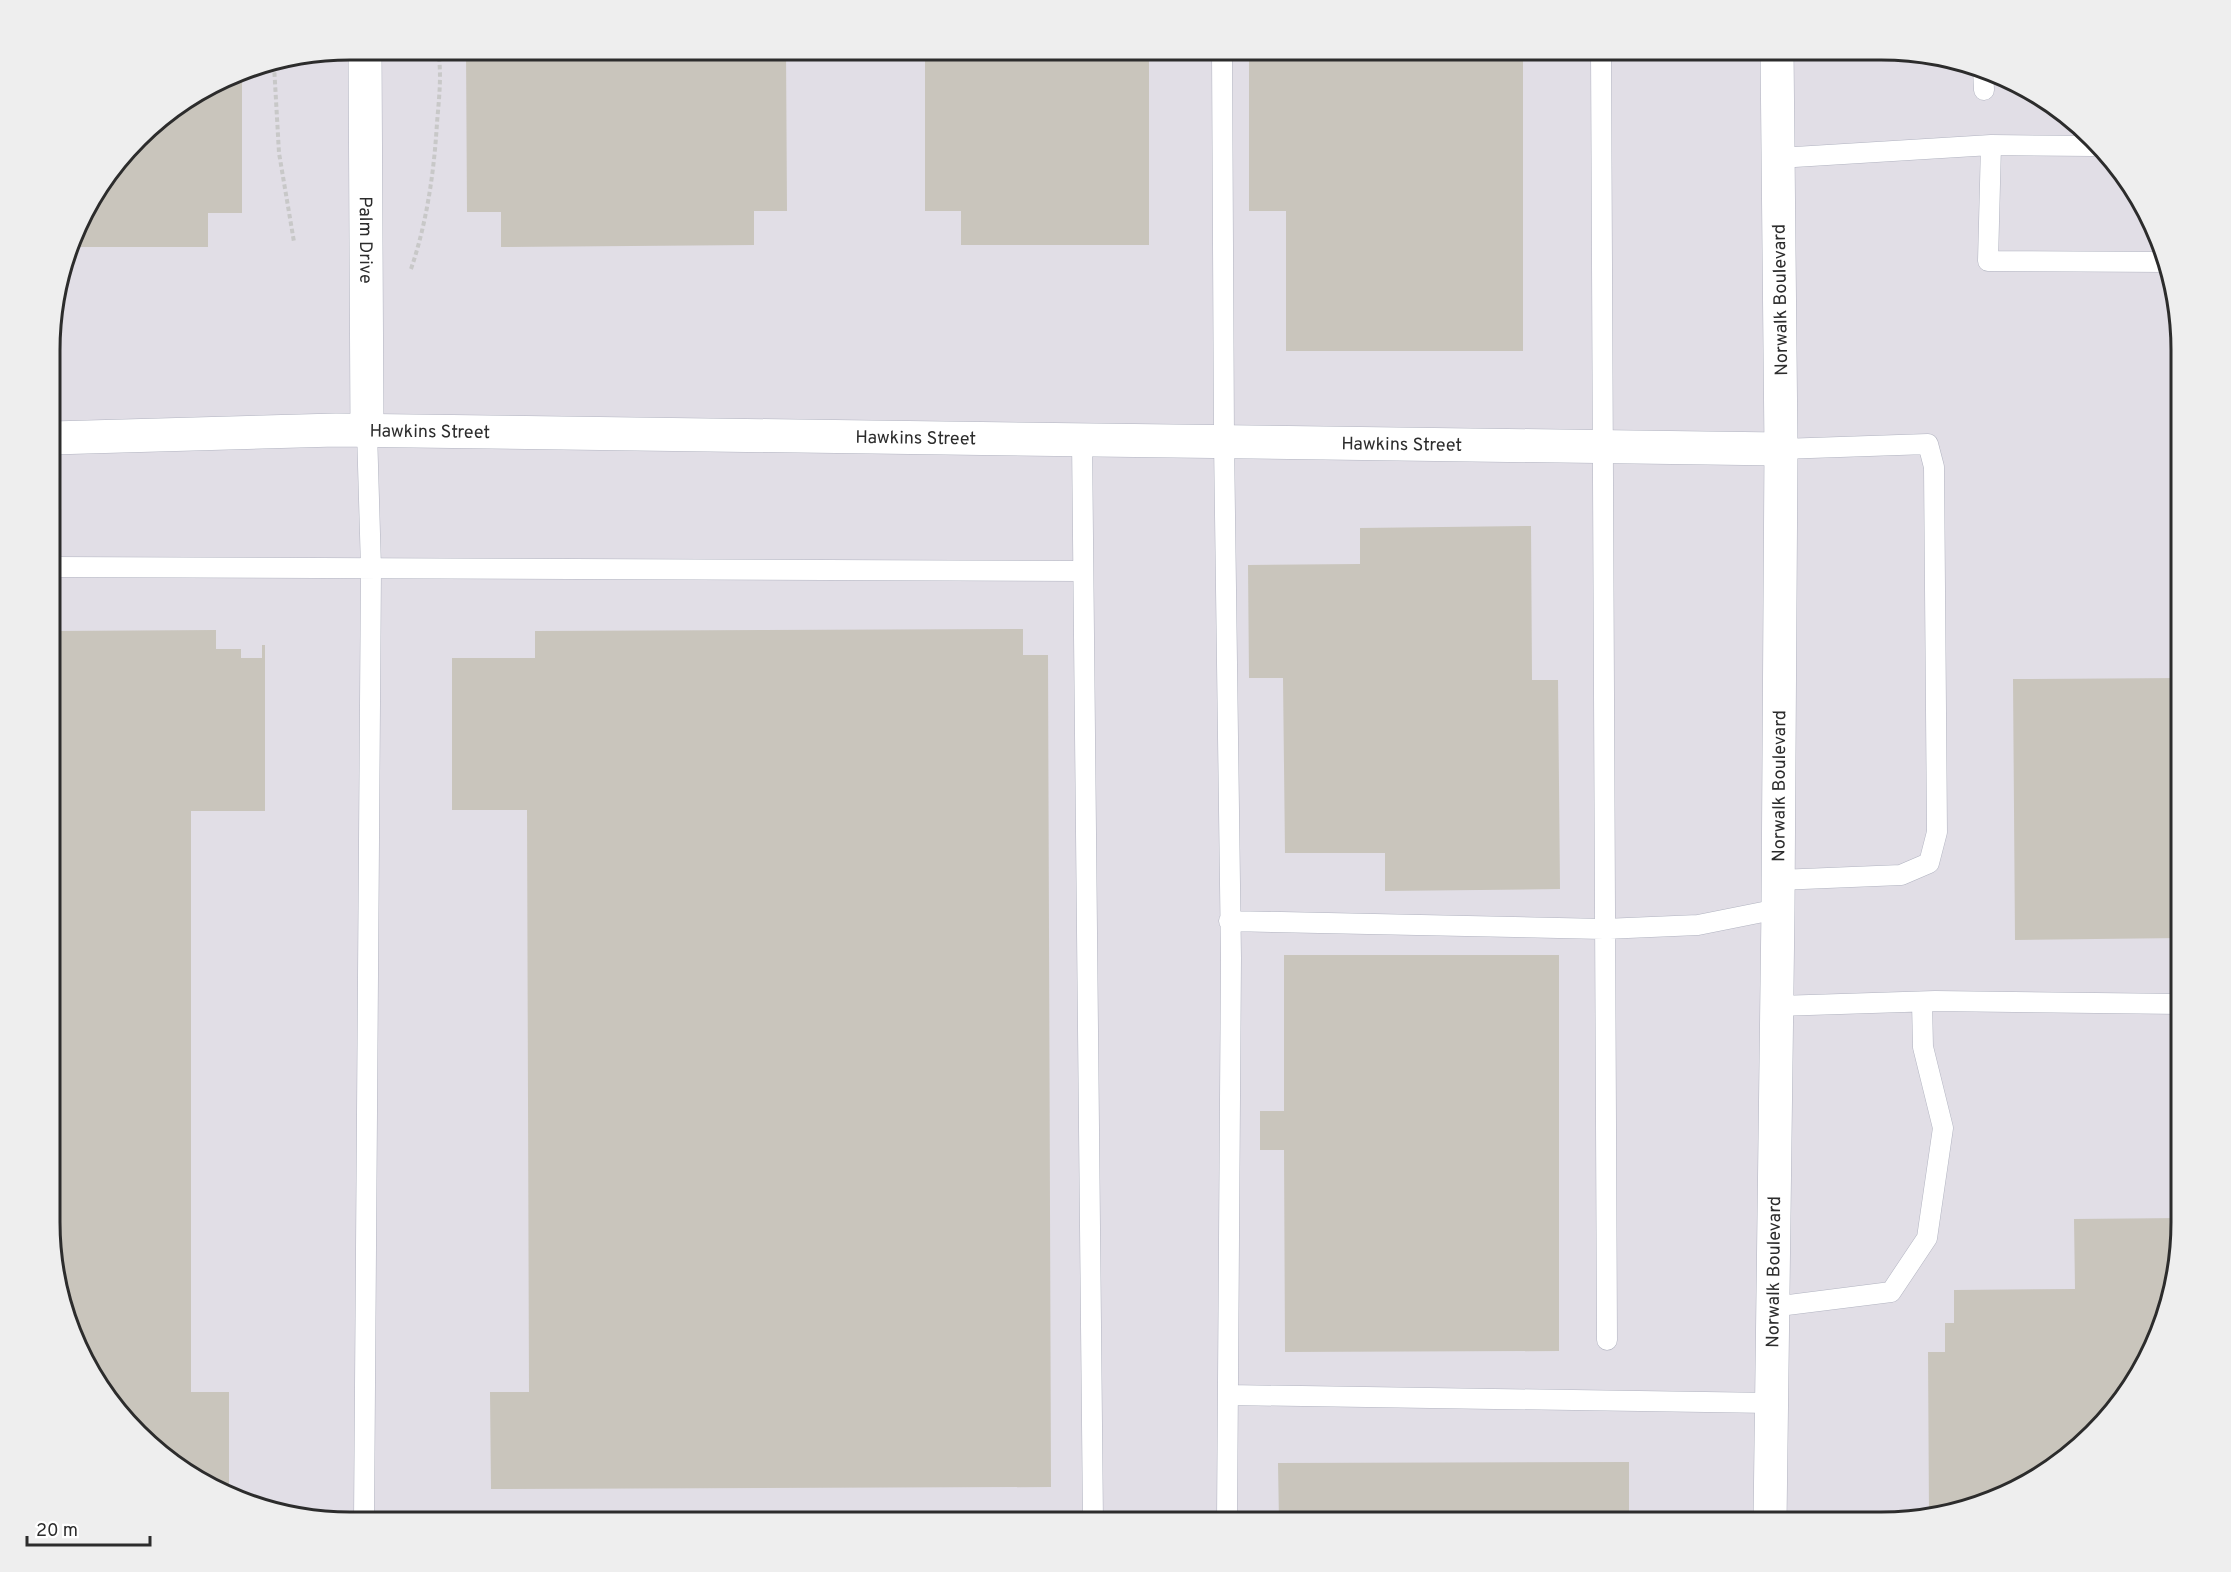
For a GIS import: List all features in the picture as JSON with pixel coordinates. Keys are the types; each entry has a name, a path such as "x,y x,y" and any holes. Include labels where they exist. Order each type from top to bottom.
{"street":[{"name":"Palm Drive","path":"365,60 367,431"},
{"name":"Norwalk Boulevard","path":"1770,1512 1781,449 1777,60"},
{"name":"Hawkins Street","path":"60,438 367,431 1781,449"}],"lane":[{"path":"1222,60 1230,921 1227,1512"},
{"path":"1601,60 1606,1340"},
{"path":"1983,79 1984,90"},
{"path":"1991,145 1988,261 2157,262"},
{"path":"1778,158 1991,145 2087,146"},
{"path":"364,1512 370,568 367,431"},
{"path":"1082,440 1094,1512"},
{"path":"1230,921 1604,929 1698,924 1778,894 1901,875 1929,863 1937,832 1934,467 1928,444 1781,449"},
{"path":"60,567 1083,571"},
{"path":"1777,1006 1922,1002 2171,1004"},
{"path":"1772,1307 1891,1292 1927,1238 1943,1128 1923,1047 1922,1002"},
{"path":"1228,1395 1771,1403"}],"path":[{"path":"411,269 420,242 435,162 441,71 439,60"},
{"path":"274,70 279,153 294,242"}],"shaded area":[{"path":"1881,60 1919,62 1974,75 2026,99 2057,120 2099,159 2122,189 2141,222 2161,275 2169,312 2171,350 2171,1222 2169,1260 2161,1297 2149,1333 2132,1367 2111,1398 2072,1440 2042,1463 2009,1482 1956,1502 1919,1510 1881,1512 350,1512 312,1510 257,1497 205,1473 174,1452 132,1413 99,1367 75,1315 62,1260 60,1222 60,350 62,312 75,257 90,222 109,189 145,145 189,109 239,82 275,70 312,62"}],"building":[{"path":"466,60 786,60 787,211 754,211 754,245 501,247 501,212 467,212"},
{"path":"925,60 1149,60 1149,245 961,245 961,211 925,211"},
{"path":"1249,60 1523,60 1523,351 1286,351 1286,211 1249,211"},
{"path":"242,81 242,213 208,213 208,247 79,247 109,189 145,145 189,109"},
{"path":"1531,526 1532,680 1558,680 1560,889 1385,891 1385,853 1285,853 1283,678 1249,678 1248,565 1360,564 1360,528"},
{"path":"1023,629 1023,655 1048,655 1051,1487 491,1489 490,1392 529,1392 527,810 452,810 452,658 535,658 535,631"},
{"path":"216,630 216,649 241,649 241,658 262,658 262,645 265,645 265,811 191,811 191,1392 229,1392 229,1485 189,1463 159,1440 120,1398 99,1367 82,1333 70,1297 62,1260 60,1222 60,631"},
{"path":"2171,678 2171,938 2015,940 2013,679"},
{"path":"1284,955 1559,955 1559,1351 1285,1352 1284,1150 1260,1150 1260,1111 1284,1111"},
{"path":"2171,1218 2169,1260 2161,1297 2141,1350 2122,1383 2099,1413 2057,1452 2026,1473 1992,1490 1974,1497 1929,1508 1928,1352 1945,1352 1945,1323 1954,1323 1954,1290 2075,1289 2074,1219"},
{"path":"1629,1462 1629,1512 1279,1512 1278,1463"}]}
